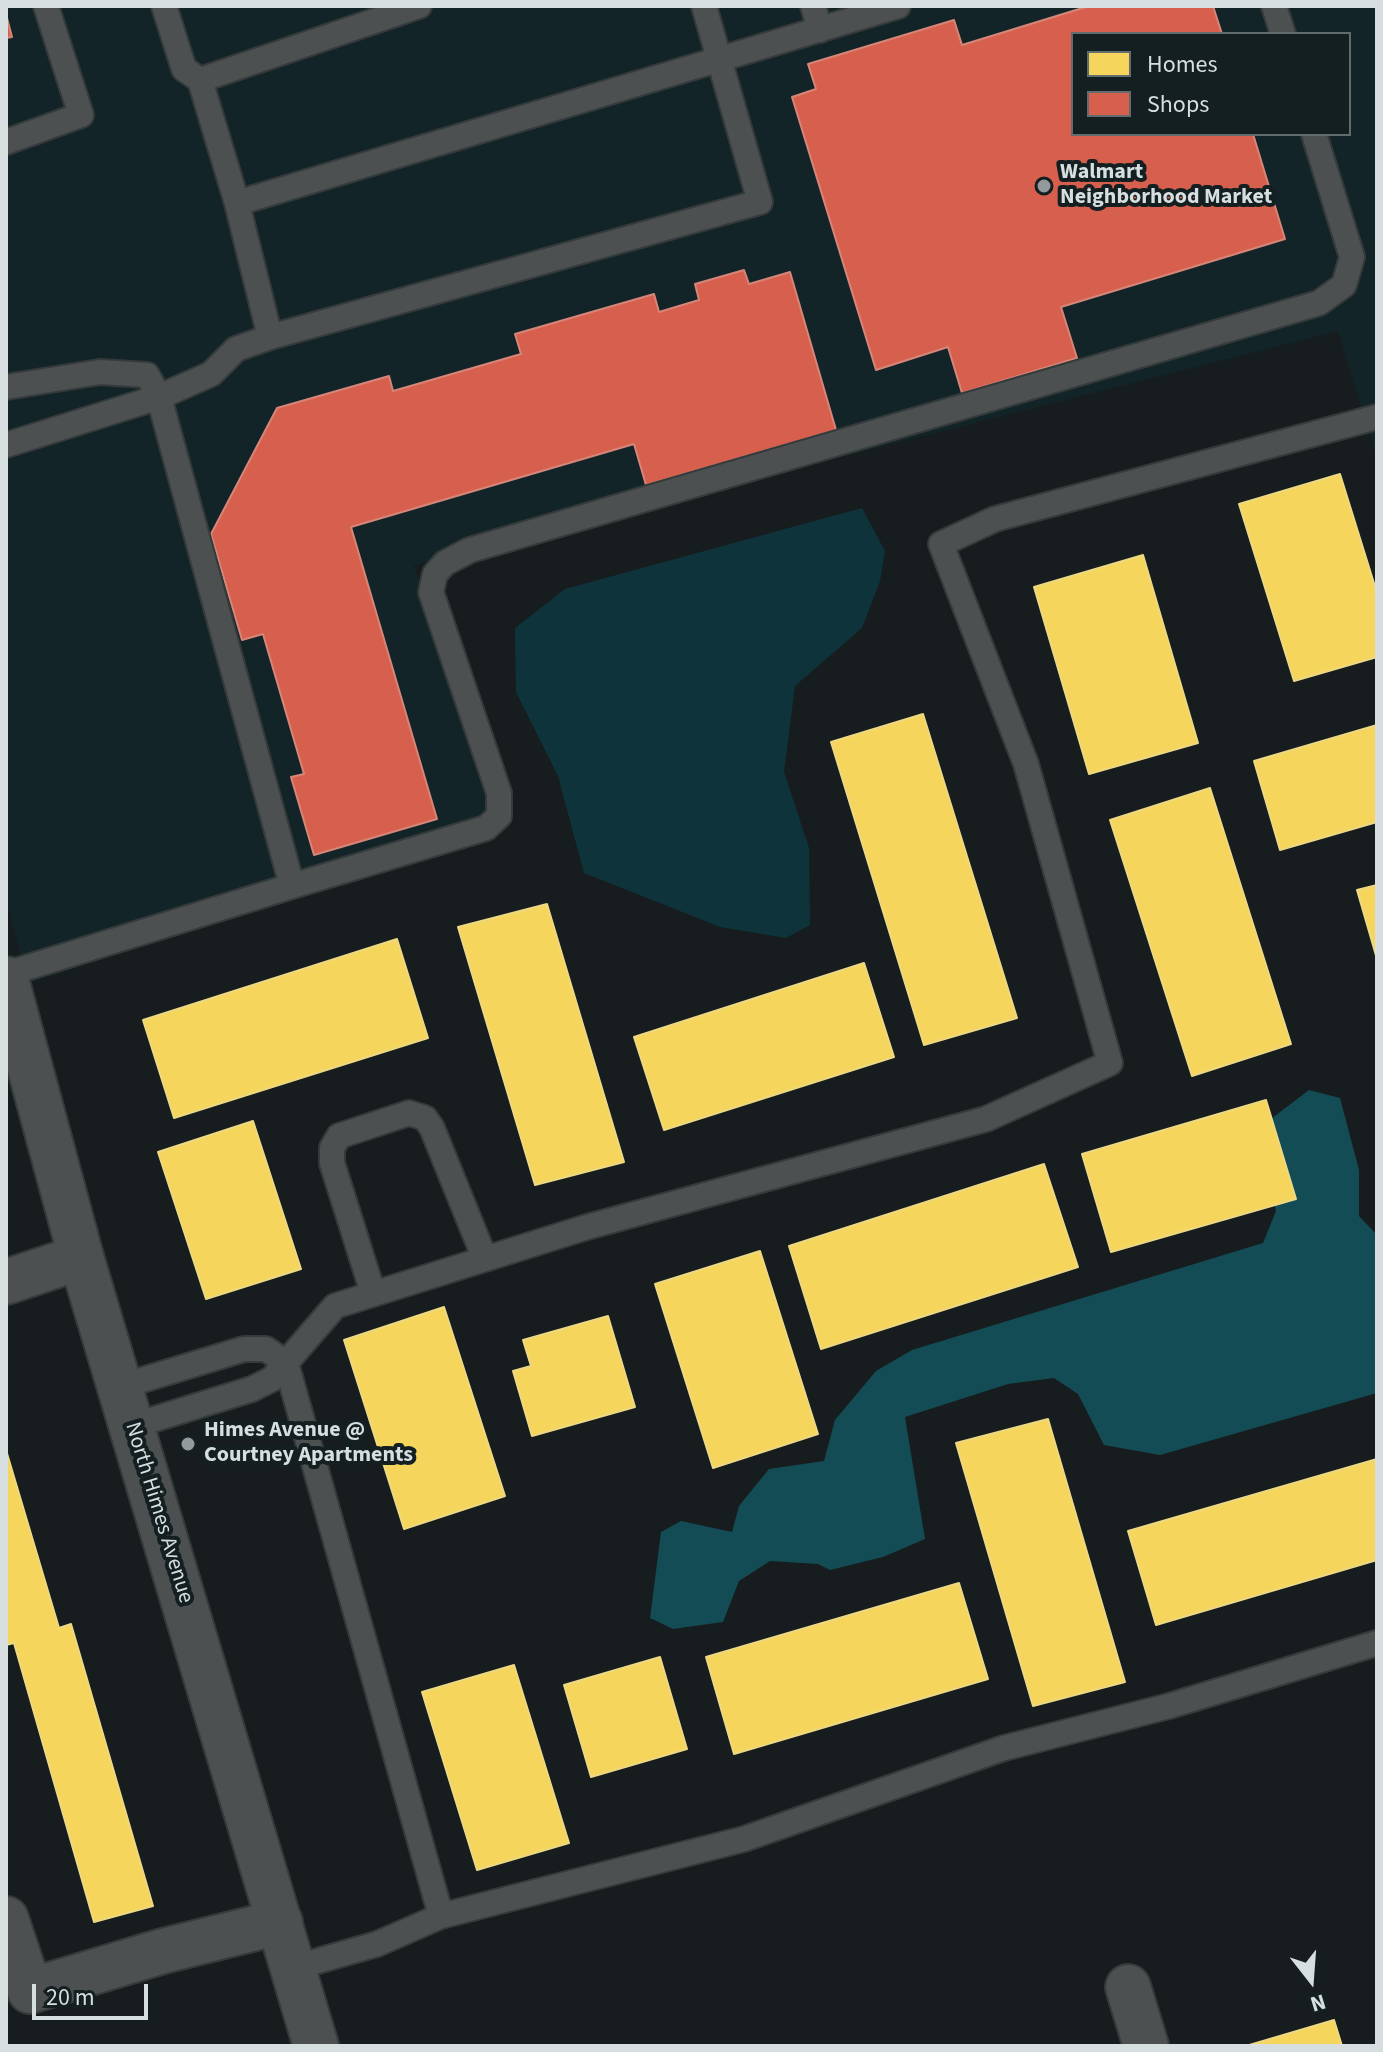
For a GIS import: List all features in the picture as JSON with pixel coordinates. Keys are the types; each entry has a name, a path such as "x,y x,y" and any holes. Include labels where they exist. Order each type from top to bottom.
{"street":[{"name":"North Himes Avenue","path":"6,976 81,1257 316,2046"},
{"path":"6,1282 81,1257"},
{"path":"6,1919 30,1991 163,1951 280,1922"},
{"path":"1128,1987 1146,2046"}],"lane":[{"path":"6,142 81,115 46,6"},
{"path":"164,6 184,69 200,80 237,203 270,337"},
{"path":"200,80 356,15 419,6"},
{"path":"6,445 159,397 211,374 236,349 270,337 760,202 704,6"},
{"path":"813,6 820,30"},
{"path":"237,203 898,6"},
{"path":"1274,6 1282,32"},
{"path":"6,976 486,828 499,816 499,793 431,592 435,574 445,563 470,550 1319,303 1344,285 1352,257 1315,136"},
{"path":"6,387 100,372 147,375 159,397 292,886"},
{"path":"126,1406 252,1389 272,1379 335,1306 587,1227 986,1119 1110,1063 1026,764 941,544 995,519 1377,417"},
{"path":"373,1293 332,1163 332,1148 339,1136 409,1113 425,1118 432,1128 485,1259"},
{"path":"126,1406 244,1349 266,1349 286,1363 441,1916"},
{"path":"293,1968 377,1944 441,1916 744,1839 1004,1748 1169,1706 1377,1643"}],"shaded area":[{"path":"6,6 1377,6 1377,458 1338,331 414,565 498,832 28,983 6,901"},
{"path":"862,508 885,551 880,581 862,628 795,686 784,772 809,848 810,925 786,938 720,927 584,873 558,776 516,692 515,628 565,589"},
{"path":"1309,1090 1340,1098 1359,1170 1359,1216 1377,1235 1377,1393 1160,1455 1104,1445 1078,1394 1054,1378 1008,1384 905,1417 925,1539 883,1557 830,1570 818,1564 770,1561 739,1581 723,1622 673,1629 650,1618 661,1532 681,1521 732,1532 739,1506 769,1469 824,1461 835,1420 876,1371 912,1350 1263,1243 1276,1211 1259,1128"}],"building: Homes":[{"path":"1340,474 1377,593 1377,657 1294,681 1239,504"},
{"path":"1143,555 1198,743 1089,774 1034,587"},
{"path":"923,714 1017,1018 924,1045 831,742"},
{"path":"1377,725 1377,822 1280,850 1254,761"},
{"path":"1210,788 1291,1044 1192,1076 1110,820"},
{"path":"1377,885 1377,959 1357,890"},
{"path":"547,904 624,1162 535,1185 458,927"},
{"path":"397,939 428,1038 174,1118 143,1020"},
{"path":"864,963 894,1057 664,1130 634,1037"},
{"path":"1266,1100 1296,1199 1111,1252 1082,1154"},
{"path":"253,1121 301,1269 206,1299 158,1152"},
{"path":"1044,1164 1078,1267 821,1349 789,1246"},
{"path":"760,1251 818,1434 713,1468 655,1284"},
{"path":"444,1307 505,1496 404,1529 344,1340"},
{"path":"608,1316 635,1407 532,1436 513,1371 531,1366 523,1340"},
{"path":"1048,1419 1125,1682 1033,1706 956,1443"},
{"path":"6,1450 59,1628 71,1624 153,1906 94,1922 14,1643 6,1645"},
{"path":"1377,1459 1377,1560 1156,1625 1128,1531"},
{"path":"959,1583 988,1679 734,1754 706,1657"},
{"path":"660,1657 687,1749 591,1777 564,1685"},
{"path":"514,1665 569,1843 477,1870 422,1692"},
{"path":"1334,2020 1342,2046 1246,2046"}],"building: Shops":[{"name":"Walmart Neighborhood Market","path":"1089,6 1213,6 1221,32 1071,32 1071,136 1254,136 1285,239 1061,307 1077,358 962,393 948,347 876,370 792,97 816,89 808,64 954,20 962,45"},
{"path":"6,14 12,37 6,38"},
{"path":"744,270 749,284 790,272 836,430 646,485 634,444 351,527 437,819 314,855 291,777 304,774 263,634 242,640 211,534 277,408 389,376 393,391 521,354 515,334 654,294 659,312 699,300 695,284"}],"place":[{"name":"Walmart Neighborhood Market","path":"1044,186"},
{"name":"Himes Avenue @ Courtney Apartments","path":"188,1444"}]}
